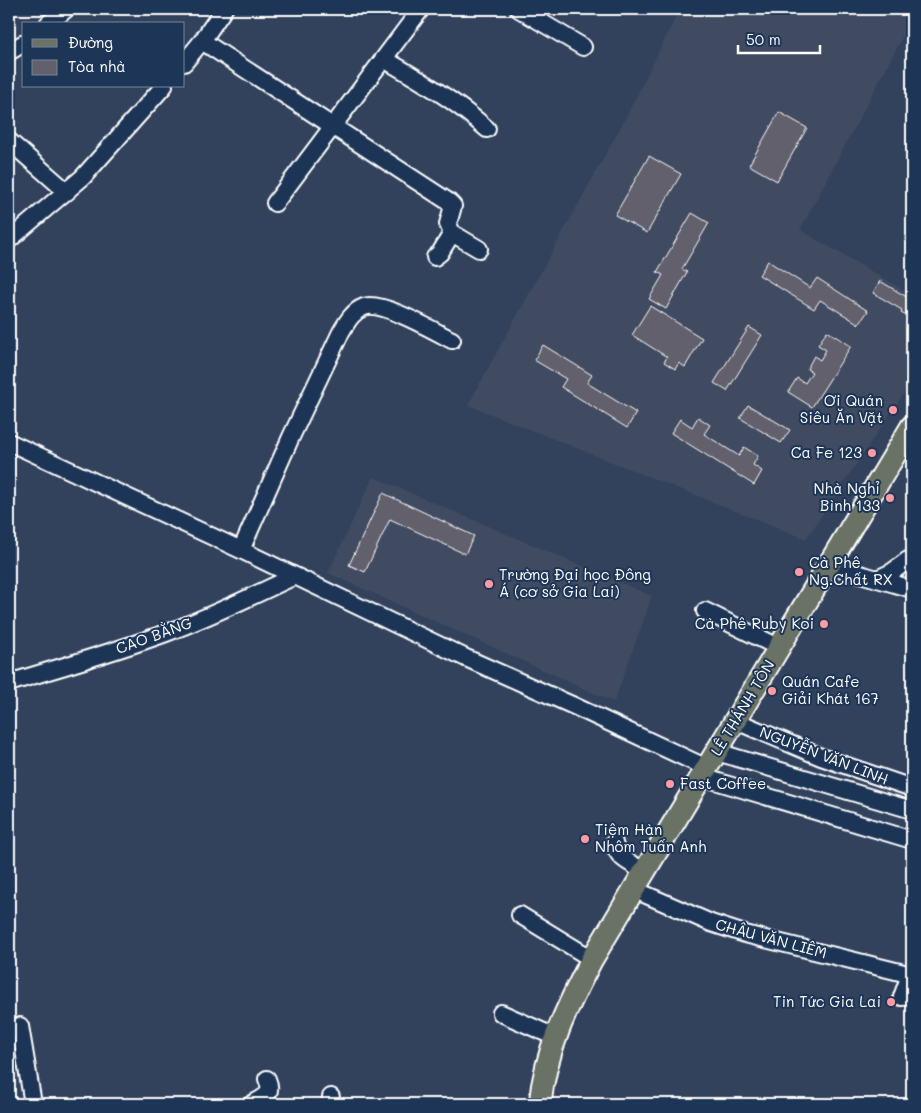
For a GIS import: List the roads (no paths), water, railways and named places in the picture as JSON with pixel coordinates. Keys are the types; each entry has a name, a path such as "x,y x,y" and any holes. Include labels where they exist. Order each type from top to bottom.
{"main road":[{"name":"LÊ THÁNH TÔN","path":"540,1104 542,1086 555,1037 592,959 646,872 912,426"}],"street":[{"path":"50,22 66,9"},
{"path":"185,62 224,9"},
{"path":"275,203 421,9"},
{"path":"519,9 583,47"},
{"path":"202,40 451,204 448,224 452,233 480,249"},
{"path":"9,52 22,44"},
{"path":"384,59 452,101 488,129"},
{"path":"11,236 83,177 162,88"},
{"path":"9,141 66,192"},
{"path":"435,257 440,253 452,233"},
{"path":"241,550 291,437 350,317 359,309 374,305 405,317 452,340"},
{"path":"9,442 466,658 708,766 912,840"},
{"path":"877,579 892,572 908,560"},
{"path":"828,565 912,589"},
{"name":"CAO BẰNG","path":"9,683 166,633 295,576"},
{"path":"705,611 780,648"},
{"name":"NGUYỄN VĂN LINH","path":"736,721 820,757 912,788"},
{"name":"NGUYỄN VĂN LINH","path":"708,766 912,810"},
{"path":"614,843 618,856 646,872"},
{"name":"CHÂU VĂN LIÊM","path":"635,890 711,923 745,934 911,975"},
{"path":"520,915 592,959"},
{"path":"902,997 911,975"},
{"path":"501,1013 555,1037"},
{"path":"9,1030 20,1026 32,1104"},
{"path":"252,1104 266,1096 269,1092 270,1087 267,1079"}],"place":[{"name":"Ơi Quán Siêu Ăn Vặt","path":"893,410"},
{"name":"Ca Fe 123","path":"872,453"},
{"name":"Nhà Nghỉ Bình 133","path":"890,498"},
{"name":"Cà Phê Ng.Chất RX","path":"799,572"},
{"name":"Trường Đại học Đông Á (cơ sở Gia Lai)","path":"489,584"},
{"name":"Cà Phê Ruby Koi","path":"824,624"},
{"name":"Quán Cafe Giải Khát 167","path":"772,691"},
{"name":"Fast Coffee","path":"670,784"},
{"name":"Tiệm Hàn Nhôm Tuấn Anh","path":"585,839"},
{"name":"Tin Tức Gia Lai","path":"891,1002"}]}
